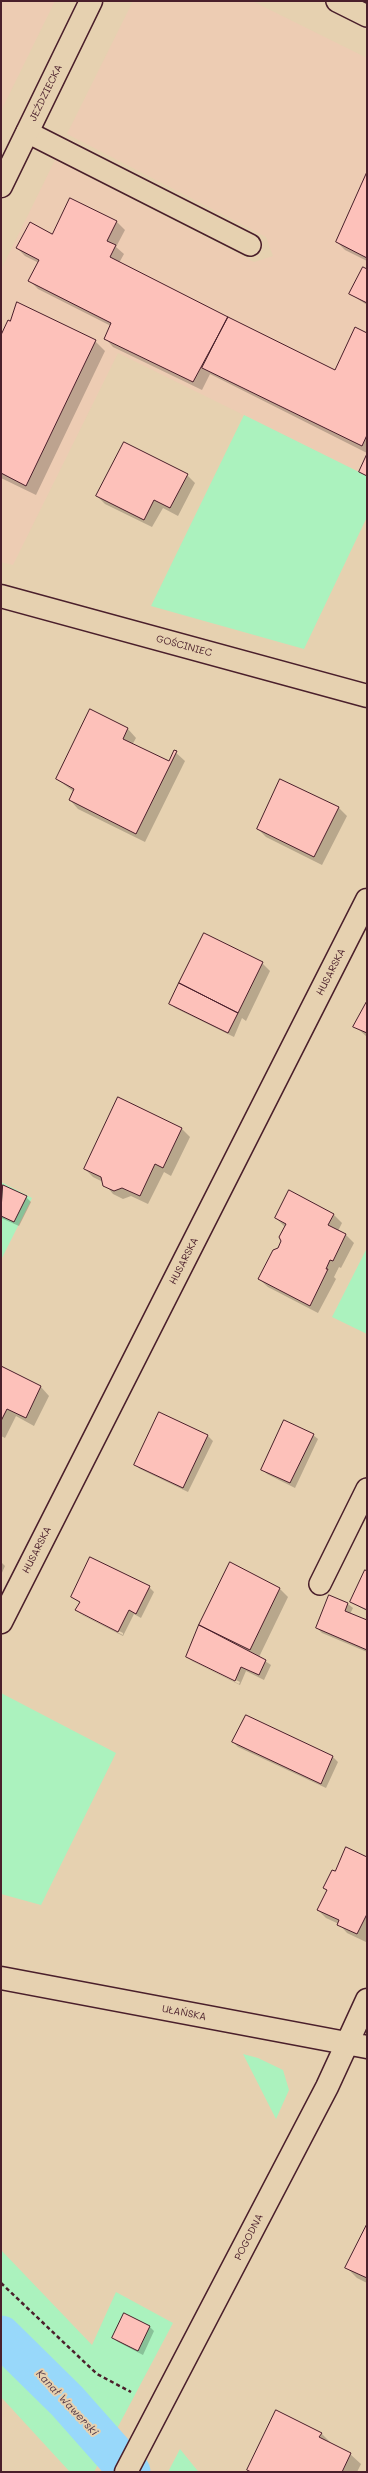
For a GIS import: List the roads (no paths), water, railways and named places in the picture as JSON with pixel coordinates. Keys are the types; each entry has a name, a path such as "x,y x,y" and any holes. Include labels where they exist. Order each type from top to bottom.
{"street":[{"name":"JEŹDZIECKA","path":"1,186 91,1"},
{"name":"GOŚCINIEC","path":"1,596 367,696"},
{"name":"HUSARSKA","path":"1,1622 367,900"},
{"name":"UŁAŃSKA","path":"1,1978 367,2047"},
{"name":"POGODNA","path":"126,2472 326,2087 367,2000"}],"lane":[{"path":"337,1 367,16"},
{"path":"27,132 250,245"},
{"path":"320,1584 367,1489"}],"waterway":[{"name":"Kanał Wawerski","path":"1,2336 67,2401 130,2472"}]}
